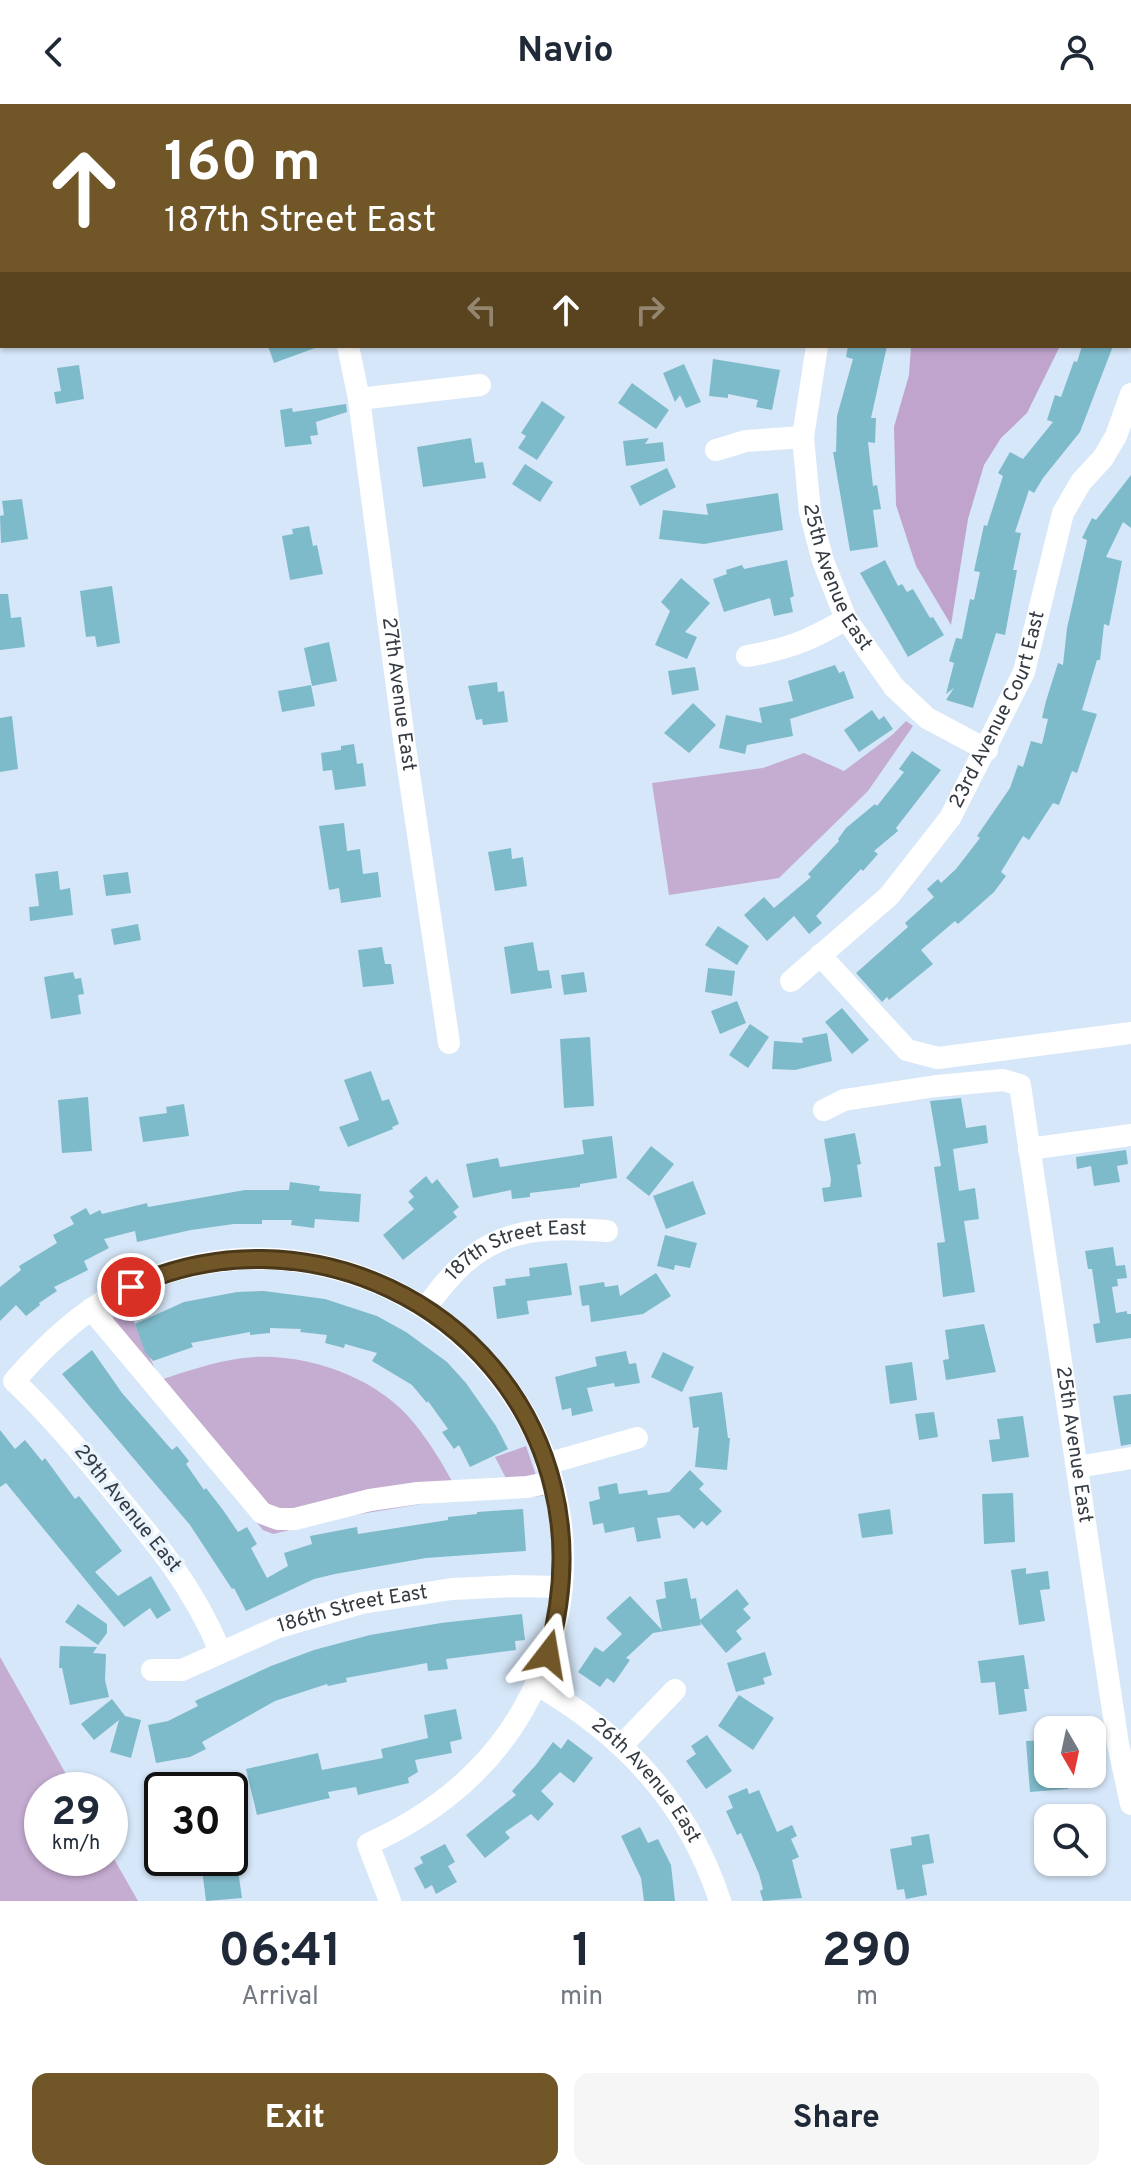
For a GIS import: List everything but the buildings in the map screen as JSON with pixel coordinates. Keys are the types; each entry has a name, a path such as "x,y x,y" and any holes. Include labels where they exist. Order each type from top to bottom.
{"street":[{"name":"27th Avenue East","path":"348,348 359,399 404,740 449,1043"},
{"name":"25th Avenue East","path":"817,348 803,437 810,512 823,561 846,619 894,687 927,718 987,750"},
{"path":"359,399 480,385"},
{"name":"23rd Avenue Court East","path":"791,981 889,896 950,818 1024,672 1063,513 1081,482 1103,458 1116,436 1131,394"},
{"path":"716,450 746,441 803,437"},
{"path":"747,656 809,641 846,619"},
{"path":"820,955 907,1050 938,1058 1131,1033"},
{"name":"25th Avenue East","path":"824,1110 844,1100 936,1086 1003,1080 1020,1085 1118,1744 1131,1804"},
{"path":"1029,1149 1131,1135"},
{"name":"187th Street East","path":"426,1308 458,1267 497,1241 542,1228 607,1231"},
{"path":"390,1901 368,1844 425,1816 477,1772 519,1717 536,1684 555,1629 561,1587 559,1519 549,1473 520,1407 502,1380 464,1337 426,1308 373,1280 343,1270 291,1260 248,1258 186,1267 150,1278 91,1309 262,1513 278,1519 295,1519 370,1500 418,1493 527,1487 549,1473 637,1438"},
{"name":"29th Avenue East","path":"91,1309 41,1351 14,1381 47,1412 169,1557 190,1590 220,1651"},
{"path":"1077,1467 1131,1458"},
{"name":"186th Street East","path":"152,1670 182,1670 220,1651 316,1615 404,1594 498,1586 561,1587"},
{"name":"26th Avenue East","path":"536,1684 572,1705 622,1745 661,1788 699,1848 720,1901"},
{"path":"622,1745 675,1690"}],"shaded area":[{"path":"911,348 1059,348 1027,413 1001,438 984,465 968,519 951,625 916,566 896,505 894,427 909,375"},
{"path":"906,721 913,726 868,791 779,878 669,895 652,783 763,768 804,753 844,771"},
{"path":"128,1309 160,1380 243,1358 290,1359 337,1370 380,1392 398,1406 425,1438 454,1485 508,1482 495,1457 526,1446 543,1496 433,1502 343,1517 273,1534 263,1530 95,1328"},
{"path":"0,1657 65,1772 24,1772 24,1876 124,1876 138,1901 0,1901"}],"route":[{"path":"131,1287 186,1267 217,1261 248,1258 312,1263 373,1280 402,1294 464,1337 502,1380 520,1407 535,1435 553,1488 562,1551 561,1587 548,1654"}]}
